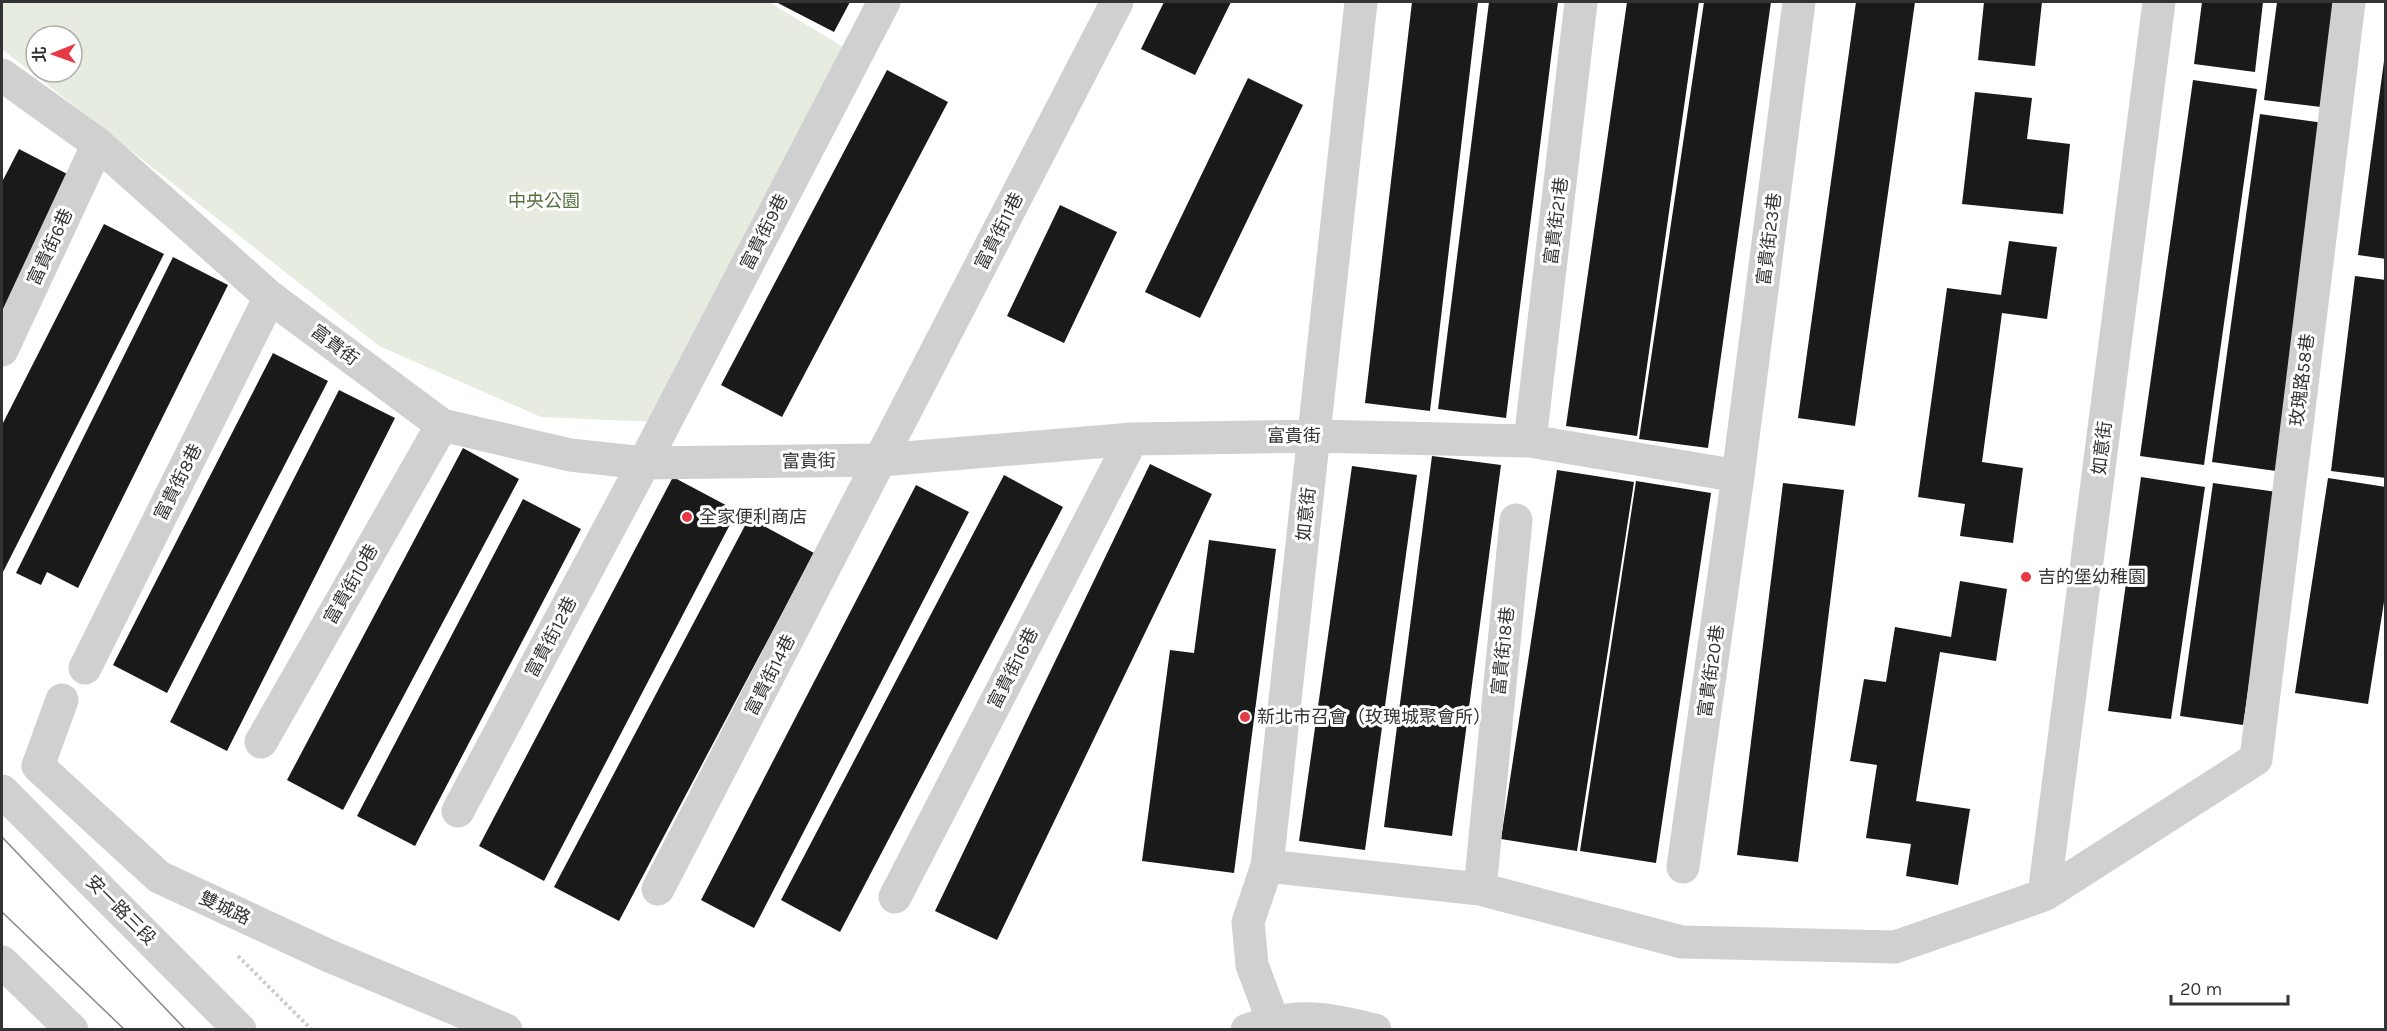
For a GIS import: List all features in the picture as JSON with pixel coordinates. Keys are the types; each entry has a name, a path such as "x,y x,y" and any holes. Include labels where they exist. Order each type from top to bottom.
{"street":[{"name":"富貴街9巷","path":"644,463 884,2"},
{"name":"富貴街11巷","path":"881,460 1117,2"},
{"name":"如意街","path":"1260,1025 1248,922 1267,866 1361,2"},
{"name":"富貴街21巷","path":"1530,441 1581,2"},
{"name":"富貴街23巷","path":"1738,476 1799,2"},
{"name":"如意街","path":"2044,895 2159,2"},
{"name":"玫瑰路58巷","path":"2044,895 2256,759 2349,2"},
{"name":"富貴街","path":"2,75 98,144 270,297 442,425 570,455 644,463 881,460 1132,439 1315,436 1530,441 1738,476"},
{"name":"富貴街6巷","path":"2,350 98,144"},
{"name":"富貴街8巷","path":"85,668 270,297"},
{"name":"富貴街10巷","path":"261,742 442,425"},
{"name":"富貴街16巷","path":"895,897 1132,439"},
{"name":"富貴街14巷","path":"658,889 881,460"},
{"name":"富貴街12巷","path":"458,811 644,463"},
{"name":"富貴街20巷","path":"1683,867 1738,476"},
{"name":"富貴街18巷","path":"1479,889 1516,520"},
{"name":"雙城路","path":"62,700 38,766 159,878 327,955 506,1029"},
{"name":"安一路三段","path":"2,791 240,1029"},
{"path":"1267,866 1479,889 1683,942 1895,947 2044,895"},
{"path":"2,962 72,1029"},
{"path":"2,990 43,1029"},
{"path":"1260,1025 1317,1017 1375,1029"}],"green space":[{"name":"中央公園","path":"2,2 773,2 772,4 845,48 657,422 541,417 379,346 46,84 84,84 84,24 24,24 24,66 2,49"}],"building":[{"path":"776,2 850,2 834,32"},
{"path":"1164,2 1231,2 1195,75 1141,49"},
{"path":"1412,2 1478,2 1430,411 1365,403"},
{"path":"1489,2 1558,2 1506,418 1438,409"},
{"path":"1627,2 1699,2 1637,436 1566,426"},
{"path":"1704,2 1771,2 1708,448 1639,439"},
{"path":"1856,2 1915,2 1855,426 1798,418"},
{"path":"1984,2 2042,2 2035,66 1978,60"},
{"path":"2202,2 2263,2 2255,72 2194,64"},
{"path":"2277,2 2334,2 2321,107 2264,100"},
{"path":"2384,61 2386,61 2386,259 2358,255"},
{"path":"887,70 948,102 782,417 721,385"},
{"path":"1248,78 1303,105 1200,318 1145,292"},
{"path":"2193,80 2257,89 2204,465 2140,456"},
{"path":"1975,92 2032,98 2027,139 2070,144 2063,214 1962,204"},
{"path":"2260,114 2324,123 2276,471 2212,462"},
{"path":"19,149 73,177 2,318 2,182"},
{"path":"1060,205 1117,232 1064,343 1007,316"},
{"path":"104,224 164,254 2,574 2,425"},
{"path":"2009,241 2057,247 2047,319 2002,313 1982,462 2023,468 2013,543 1960,536 1965,504 1918,497 1947,288 2001,295"},
{"path":"173,257 228,285 78,588 47,572 41,585 16,573"},
{"path":"2355,276 2386,280 2386,478 2331,471"},
{"path":"273,353 328,381 167,693 113,665"},
{"path":"339,390 395,418 227,751 170,722"},
{"path":"463,448 519,479 343,810 287,780"},
{"path":"1432,456 1501,465 1452,836 1384,827"},
{"path":"1150,464 1212,494 997,940 935,911"},
{"path":"1352,466 1417,475 1365,850 1299,841"},
{"path":"1557,470 1634,482 1577,851 1501,839"},
{"path":"1004,475 1063,507 840,932 781,900"},
{"path":"673,477 737,511 544,881 479,846"},
{"path":"2141,477 2205,487 2171,719 2108,711"},
{"path":"2328,478 2386,487 2386,589 2368,704 2295,693"},
{"path":"1636,481 1711,493 1656,863 1580,851"},
{"path":"1783,483 1844,490 1798,862 1737,855"},
{"path":"2213,483 2277,492 2243,725 2180,716"},
{"path":"916,485 969,512 754,928 701,900"},
{"path":"523,499 581,529 415,846 357,816"},
{"path":"749,518 814,553 619,921 554,887"},
{"path":"1209,540 1276,549 1234,873 1142,861 1170,650 1194,653"},
{"path":"1960,581 2007,589 1996,661 1940,652 1916,801 1970,809 1958,885 1906,876 1911,844 1866,838 1877,765 1850,761 1864,679 1886,682 1895,627 1951,637"}],"tram line":[{"path":"2,837 186,1030"},
{"path":"2,912 125,1030"}],"place":[{"name":"全家便利商店","path":"687,517"},
{"name":"吉的堡幼稚園","path":"2026,577"},
{"name":"新北市召會（玫瑰城聚會所）","path":"1245,717"}]}
